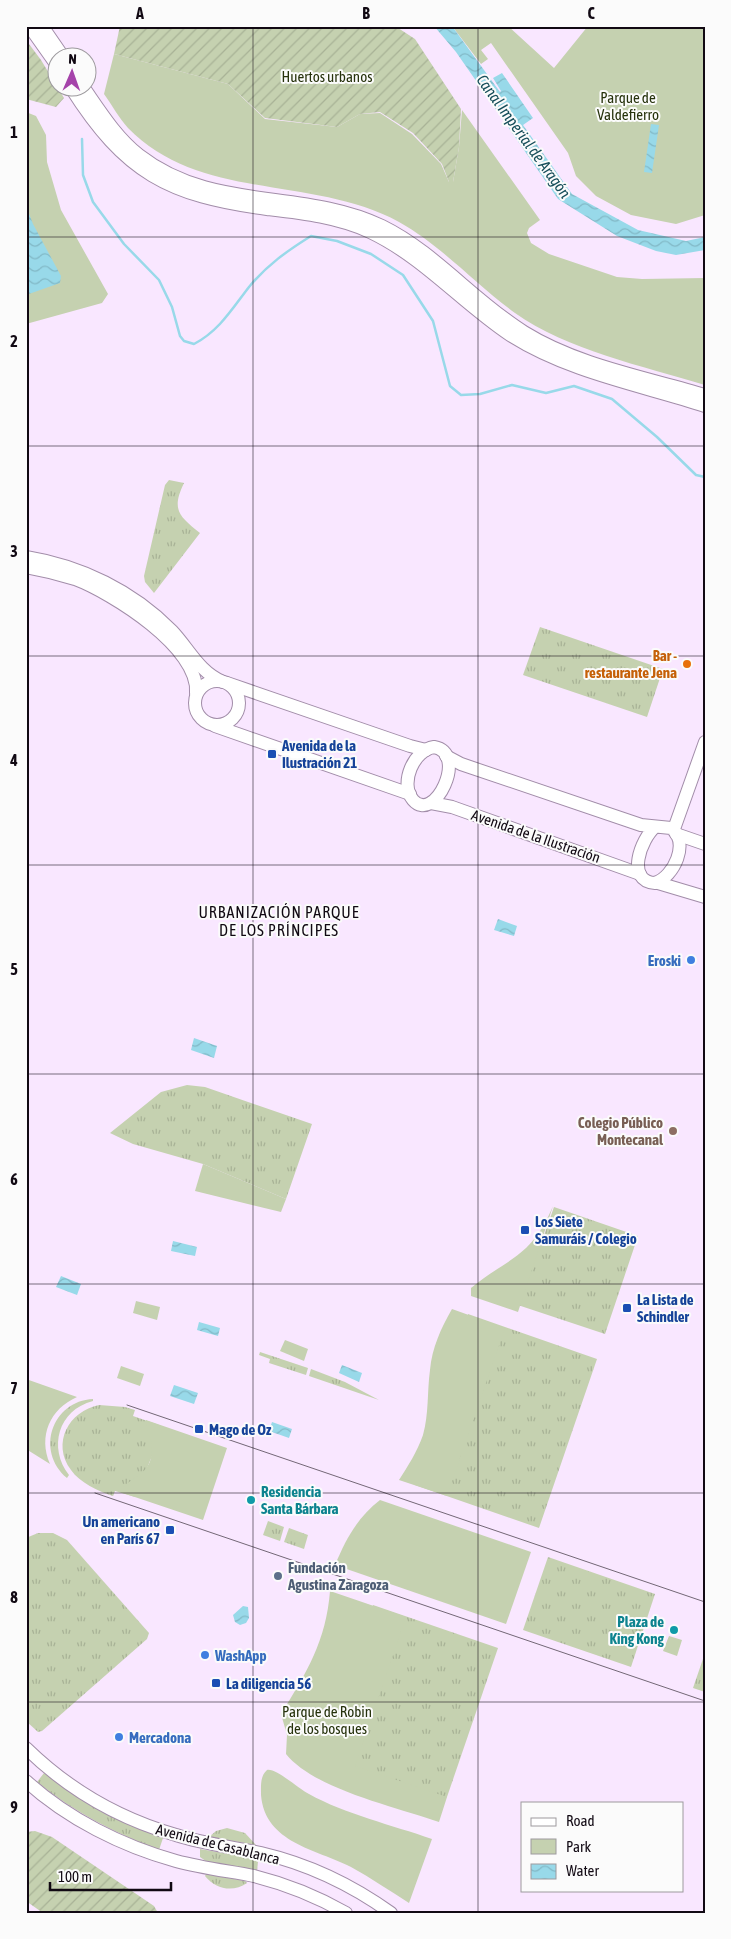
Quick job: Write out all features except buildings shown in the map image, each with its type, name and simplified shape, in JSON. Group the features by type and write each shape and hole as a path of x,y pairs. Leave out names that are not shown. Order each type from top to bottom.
{"main road":[{"path":"28,26 48,53"},
{"path":"42,26 57,48"},
{"path":"78,98 107,138 124,155 164,183 210,200 317,216 369,231 396,246 494,324 526,344 564,362 705,406"},
{"path":"91,98 126,143 138,154 162,170 208,190 321,207 362,217 402,237 426,254 499,315 546,344 596,362 705,395"},
{"path":"26,556 79,570 139,603 182,642 203,669 225,682 410,746 426,750 439,748 446,756 461,764 641,825 664,826 705,844"},
{"path":"26,567 75,579 114,598 128,607 165,638 181,656 196,680 194,707 201,720 410,794"},
{"path":"196,693 210,681 225,682 237,694 238,709 230,721 215,726"},
{"path":"658,883 666,877 675,865 679,852 675,832 705,742"},
{"path":"426,750 415,760 410,770 410,794 414,802 419,804 431,803 440,794 446,782 448,771 446,756"},
{"name":"Avenida de la Ilustración","path":"431,803 452,807 640,874"},
{"path":"655,827 640,848 638,862 640,874 649,883 658,883 705,897"},
{"name":"Avenida de Casablanca","path":"26,1748 75,1788 132,1820 196,1841 260,1853 292,1862 340,1882 392,1913"},
{"name":"Avenida de Casablanca","path":"26,1781 73,1816 122,1842 178,1862 275,1882 315,1897 346,1913"}],"green space":[{"name":"Huertos urbanos","path":"120,26 395,26 415,39 461,109 459,147 453,182 449,182 442,164 413,133 380,112 360,114 337,127 265,118 228,84 114,54"},
{"name":"Parque de Valdefierro","path":"452,26 508,26 554,68 588,26 705,26 705,215 676,224 631,215 596,196 576,176 568,153 491,43 481,50 488,59 481,64"},
{"path":"26,40 48,72 48,98 64,98 56,107 26,99"},
{"path":"114,54 228,84 265,119 337,127 360,114 380,113 412,134 441,164 449,182 453,182 459,147 462,110 540,220 529,228 527,233 531,243 549,254 617,277 642,279 705,278 705,385 606,356 536,326 500,302 430,242 399,222 366,208 331,198 223,178 189,167 157,151 128,128 104,94"},
{"path":"26,112 36,116 46,135 47,162 61,210 108,294 102,303 26,324"},
{"path":"169,480 184,483 178,500 179,512 200,533 154,593 145,582 144,576 165,485"},
{"path":"540,627 663,669 647,717 523,675"},
{"path":"187,1085 205,1087 312,1124 286,1199 203,1164 133,1144 110,1133 161,1092"},
{"path":"203,1164 286,1199 281,1212 195,1191"},
{"path":"553,1206 518,1312 471,1296 471,1288 527,1247 545,1223"},
{"path":"554,1207 638,1236 605,1334 506,1301 515,1265 541,1244"},
{"path":"136,1301 160,1307 157,1320 133,1313"},
{"path":"452,1309 505,1328 447,1496 399,1480 423,1435 431,1362 435,1346"},
{"path":"468,1314 597,1359 539,1528 415,1485 461,1403"},
{"path":"285,1340 308,1349 304,1361 280,1351"},
{"path":"260,1352 308,1368 306,1375 269,1363 270,1359 259,1355"},
{"path":"121,1366 144,1374 140,1386 117,1378"},
{"path":"311,1369 345,1382 379,1400 309,1376"},
{"path":"26,1379 77,1397 68,1402 53,1416 49,1425 45,1443 50,1464 26,1449"},
{"path":"93,1399 93,1401 81,1406 72,1413 64,1421 60,1431 59,1453 69,1475 67,1478 57,1467 52,1455 50,1442 53,1429 58,1418 67,1408 79,1402"},
{"path":"99,1405 125,1407 135,1410 133,1416 159,1425 162,1432 135,1497 115,1491 113,1496 101,1492 79,1479 65,1460 63,1439 66,1430 79,1414 88,1408"},
{"path":"146,1420 227,1448 203,1520 120,1492 124,1486 144,1471 151,1459 152,1446"},
{"path":"380,1500 531,1552 506,1624 335,1565 343,1546 353,1530 365,1514"},
{"path":"268,1521 284,1527 280,1541 263,1535"},
{"path":"289,1528 308,1535 304,1549 284,1542"},
{"path":"38,1533 53,1533 67,1540 149,1633 147,1639 42,1731 38,1732 26,1721 26,1538"},
{"path":"548,1557 655,1594 631,1667 523,1630"},
{"name":"Parque de Robin de los bosques","path":"330,1591 406,1617 355,1766 447,1797 439,1822 357,1796 335,1787 299,1766 286,1754 287,1735 281,1714 307,1670 320,1641 328,1609"},
{"path":"373,1605 498,1648 447,1797 435,1803 328,1766"},
{"path":"669,1636 682,1640 677,1656 663,1651"},
{"path":"705,1653 705,1692 693,1688"},
{"path":"267,1770 282,1775 309,1794 338,1808 432,1839 409,1903 351,1867 308,1849 282,1834 272,1824 265,1811 261,1795 262,1778"},
{"path":"44,1773 100,1811 163,1838 159,1850 111,1829 65,1803 37,1782"},
{"path":"227,1828 245,1833 256,1845 209,1837 216,1831"},
{"path":"35,1831 52,1837 154,1906 158,1913 43,1913 26,1901 26,1832"},
{"path":"200,1849 253,1858 258,1862 257,1871 207,1862 200,1857"},
{"path":"206,1874 245,1881 247,1883 230,1889 219,1887 205,1876"}],"water":[{"name":"Canal Imperial de Aragón","path":"434,26 452,26 500,92 493,78 502,73 533,118 523,125 572,194 638,230 686,241 705,237 705,250 676,255 656,251 617,236 558,199 456,52"},
{"path":"651,124 659,125 652,173 644,172"},
{"path":"26,206 33,224 61,276 60,283 26,295"},
{"path":"498,919 517,926 514,936 494,930"},
{"path":"194,1038 217,1046 214,1058 191,1050"},
{"path":"173,1241 197,1247 195,1256 171,1251"},
{"path":"61,1276 81,1284 77,1295 56,1287"},
{"path":"199,1322 220,1328 218,1336 197,1330"},
{"path":"342,1365 362,1373 359,1382 339,1373"},
{"path":"174,1385 198,1393 194,1404 170,1396"},
{"path":"272,1422 292,1429 289,1438 269,1431"},
{"path":"243,1606 248,1607 249,1618 246,1623 240,1625 235,1622 233,1615"}],"waterway":[{"path":"82,139 83,175 93,202 124,244 159,280 172,307 180,336 184,341 194,344 211,333 263,272 311,236 337,241 371,254 403,275 433,321 450,386 461,395 480,394 512,385 546,393 574,386 612,399 657,437 696,475 705,477"}],"tram line":[{"path":"127,1405 705,1602"},
{"path":"95,1493 705,1701"}],"place":[{"name":"Bar - restaurante Jena","path":"687,664"},
{"name":"Avenida de la Ilustración 21","path":"272,754"},
{"name":"Eroski","path":"691,960"},
{"name":"Colegio Público Montecanal","path":"673,1131"},
{"name":"Los Siete Samuráis / Colegio","path":"525,1230"},
{"name":"La Lista de Schindler","path":"627,1308"},
{"name":"Mago de Oz","path":"199,1429"},
{"name":"Residencia Santa Bárbara","path":"251,1500"},
{"name":"Un americano en París 67","path":"170,1530"},
{"name":"Fundación Agustina Zaragoza","path":"278,1576"},
{"name":"Plaza de King Kong","path":"674,1630"},
{"name":"WashApp","path":"205,1655"},
{"name":"La diligencia 56","path":"216,1683"},
{"name":"Mercadona","path":"119,1737"}],"district":[{"name":"URBANIZACIÓN PARQUE DE LOS PRÍNCIPES","path":"279,921"}]}
